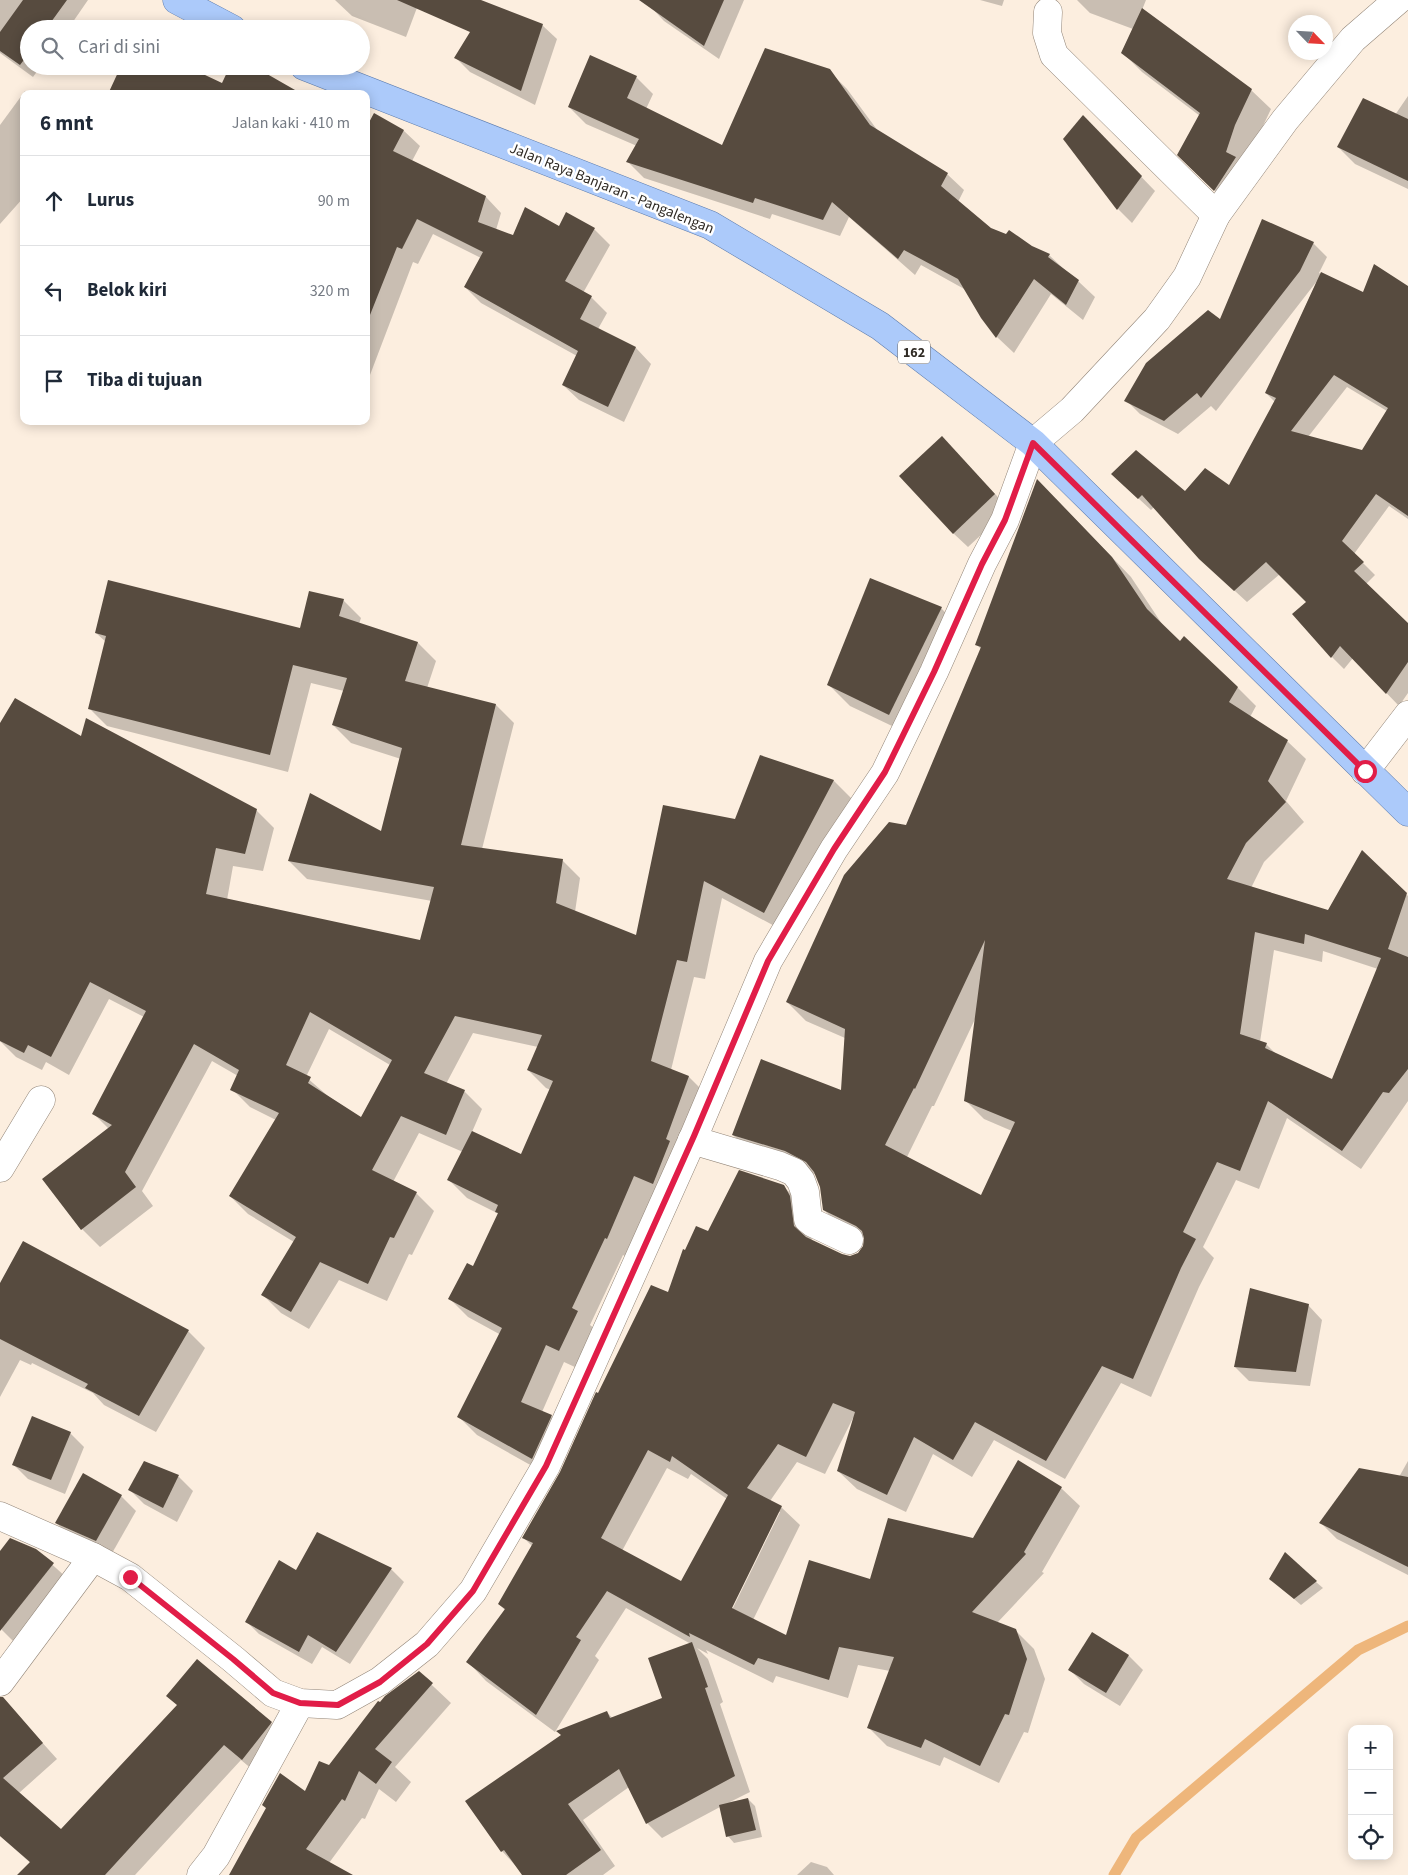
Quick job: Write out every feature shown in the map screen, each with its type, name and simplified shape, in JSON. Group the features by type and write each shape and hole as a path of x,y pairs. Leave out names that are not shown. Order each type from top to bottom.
{"main road":[{"path":"177,0 215,20"},
{"name":"Jalan Raya Banjaran - Pangalengan","path":"327,75 365,90"},
{"name":"Jalan Raya Banjaran - Pangalengan","path":"370,92 710,225 880,326 1033,443 1408,812"}],"street":[{"path":"0,1516 94,1557 130,1577 273,1693 300,1703 338,1705 380,1682 427,1644 473,1591 546,1466 692,1140 768,961 834,849 885,772 934,672 982,564 1005,520 1033,443 1072,410 1157,319 1188,277 1216,215 1284,120 1353,40 1398,0"},
{"path":"1048,12 1047,33 1054,55 1216,215"},
{"path":"1365,771 1408,715"},
{"path":"0,1168 41,1100"},
{"path":"692,1140 780,1166 794,1172 805,1192 808,1219 813,1224 848,1240"},
{"path":"0,1682 94,1557"},
{"path":"201,1875 216,1856 300,1703"}],"building":[{"path":"23,0 67,0 53,20 20,20 20,65 0,51 0,32"},
{"path":"397,0 481,0 543,24 521,91 454,58 470,32"},
{"path":"639,0 724,0 704,46"},
{"path":"1142,8 1252,89 1235,125 1226,152 1236,157 1214,191 1177,155 1200,113 1121,53"},
{"path":"765,48 830,69 870,125 948,173 941,186 991,228 1006,234 1009,230 1032,246 1050,254 1048,257 1079,280 1066,305 1034,279 996,338 981,318 958,279 904,250 898,259 832,202 823,220 755,198 753,203 626,162 639,139 568,107 590,55 637,76 627,98 722,145"},
{"path":"117,75 205,75 222,83 226,75 269,75 295,90 110,90"},
{"path":"1363,98 1408,119 1408,181 1337,147"},
{"path":"374,113 404,130 393,151 486,196 478,222 513,235 525,207 559,226 566,212 595,228 565,281 592,296 580,319 636,347 608,407 562,385 578,351 464,287 483,252 417,219 402,249 397,247 370,315 370,120"},
{"path":"1083,115 1142,176 1117,210 1063,139"},
{"path":"1262,219 1314,242 1300,271 1201,398 1197,393 1164,421 1124,401 1146,363 1208,310 1220,319"},
{"path":"1374,264 1408,286 1408,516 1376,494 1342,541 1364,562 1354,571 1408,623 1408,662 1386,694 1340,646 1331,658 1292,614 1306,602 1266,562 1234,591 1199,559 1142,495 1138,499 1111,474 1136,450 1185,491 1205,468 1229,485 1276,398 1265,393 1321,272 1363,292","holes":["1334,375 1388,408 1362,450 1291,431"]},
{"path":"942,436 995,494 953,534 899,476"},
{"path":"1037,479 1112,557 1147,609 1180,641 1184,636 1238,687 1229,702 1288,740 1268,781 1286,802 1246,843 1227,879 1328,910 1362,850 1407,893 1388,949 1408,957 1408,1069 1389,1093 1383,1092 1342,1151 1268,1101 1240,1171 1217,1162 1183,1232 1196,1239 1181,1268 1133,1379 1102,1366 1046,1461 975,1422 953,1460 914,1437 887,1495 837,1471 855,1412 833,1403 806,1457 778,1444 747,1488 782,1506 732,1608 786,1635 809,1560 870,1579 888,1518 973,1538 1018,1460 1062,1487 1024,1552 1026,1554 972,1612 1016,1629 1027,1659 1009,1715 1005,1714 980,1766 925,1739 921,1748 867,1728 894,1657 839,1647 829,1680 758,1658 754,1665 689,1633 690,1637 607,1591 576,1637 581,1640 536,1715 466,1662 505,1609 498,1604 533,1543 522,1538 560,1472 596,1392 598,1393 651,1285 668,1292 683,1249 685,1250 696,1226 708,1231 739,1170 784,1185 790,1196 794,1226 806,1237 850,1256 858,1253 863,1246 864,1238 862,1231 856,1226 823,1210 820,1187 814,1172 806,1162 785,1151 732,1135 761,1059 841,1090 845,1029 786,1002 844,875 889,822 906,825 981,647 975,645","holes":["1255,932 1304,944 1305,934 1381,958 1332,1079 1265,1048 1267,1043 1240,1034","985,940 964,1101 1015,1122 981,1195 885,1145 915,1089","648,1450 670,1462 672,1456 728,1495 681,1581 601,1538"]},
{"path":"870,578 942,607 889,715 827,685"},
{"path":"108,580 300,628 309,591 344,599 339,616 418,642 405,681 496,704 461,845 563,859 556,903 636,935 663,805 735,819 760,755 834,780 764,913 704,881 687,962 677,960 651,1061 689,1076 666,1139 670,1141 653,1184 634,1176 607,1239 605,1238 572,1308 578,1311 559,1351 546,1345 521,1402 552,1415 532,1459 457,1417 502,1328 448,1299 467,1263 473,1266 498,1213 495,1212 498,1205 447,1180 472,1131 521,1154 553,1081 527,1070 542,1035 455,1016 424,1073 465,1090 446,1135 401,1116 372,1170 417,1192 394,1238 390,1237 368,1284 320,1262 291,1312 261,1295 296,1237 229,1196 279,1113 230,1090 239,1070 194,1044 125,1172 136,1187 81,1230 42,1179 112,1125 92,1114 146,1011 90,982 51,1057 28,1045 24,1053 0,1041 0,723 15,698 81,736 86,718 257,809 245,854 216,848 206,894 420,940 434,887 288,861 310,793 381,831 402,748 332,725 347,678 293,665 270,755 88,709 106,636 95,633","holes":["310,1012 392,1060 361,1117 308,1083 311,1077 286,1065"]},
{"path":"23,1241 189,1330 139,1416 85,1388 88,1384 0,1339 0,1283"},
{"path":"1250,1288 1309,1304 1296,1372 1234,1367"},
{"path":"32,1416 71,1432 51,1480 12,1465"},
{"path":"144,1461 179,1475 163,1508 128,1490"},
{"path":"1359,1468 1408,1477 1408,1567 1319,1523"},
{"path":"83,1473 122,1495 96,1541 55,1523"},
{"path":"317,1532 392,1568 336,1652 308,1635 299,1652 245,1622 279,1560 296,1570"},
{"path":"10,1538 36,1549 54,1563 0,1631 0,1551"},
{"path":"1285,1552 1317,1581 1294,1599 1269,1579"},
{"path":"1092,1632 1129,1655 1106,1693 1068,1670"},
{"path":"692,1642 708,1687 705,1688 735,1776 646,1824 619,1769 568,1804 601,1850 566,1875 522,1875 504,1850 501,1852 465,1801 561,1735 556,1731 607,1711 610,1718 662,1698 648,1658"},
{"path":"197,1659 272,1722 242,1760 224,1745 105,1875 17,1875 30,1862 0,1836 0,1697 3,1697 43,1743 3,1778 61,1829 177,1705 166,1696"},
{"path":"419,1671 433,1683 375,1749 392,1762 376,1784 359,1771 345,1801 342,1799 306,1849 353,1875 229,1875 266,1808 262,1805 280,1773 305,1791 319,1761 329,1765 378,1701 380,1702 385,1696"},
{"path":"748,1798 756,1830 726,1837 719,1805"}],"waterway":[{"path":"1114,1875 1136,1838 1358,1650 1408,1626"}],"route":[{"path":"130,1577 273,1693 300,1703 338,1705 380,1682 427,1644 473,1591 546,1466 617,1303 694,1136 768,961 834,849 885,772 934,672 982,564 1005,520 1033,443 1365,771"}]}
